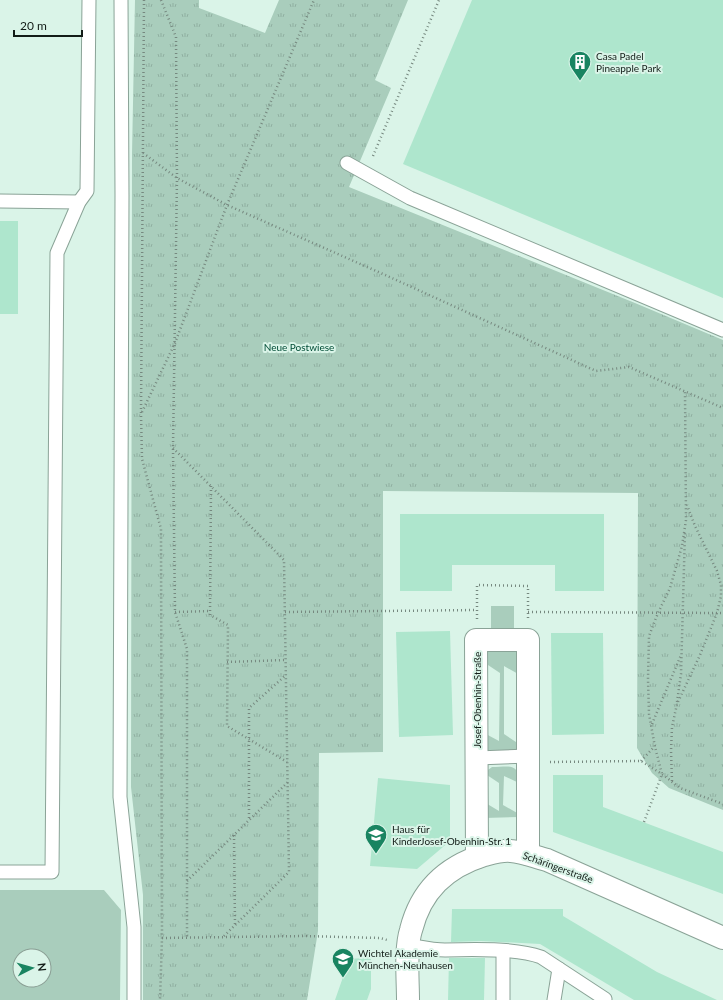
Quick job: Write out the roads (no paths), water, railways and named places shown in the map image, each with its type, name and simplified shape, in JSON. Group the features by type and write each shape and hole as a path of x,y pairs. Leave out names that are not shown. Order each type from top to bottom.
{"street":[{"name":"Josef-Obenhin-Straße","path":"477,857 476,640 528,640 528,759"},
{"path":"528,759 528,854"},
{"name":"Schäringerstraße","path":"408,1000 408,945 410,930 418,910 429,891 442,876 459,864 493,853 510,850 546,860 723,938"}],"lane":[{"path":"0,872 52,872 57,253 79,202 86,191 89,0"},
{"path":"121,0 122,202 120,797 134,927 134,1000"},
{"path":"347,163 410,198 723,330"},
{"path":"0,202 79,202"},
{"path":"477,758 528,759"},
{"path":"408,945 445,950 503,951 534,954 541,957 606,1000"},
{"path":"503,951 503,1000"},
{"path":"554,1000 559,969"}],"place":[{"name":"Casa Padel Pineapple Park","path":"580,82"},
{"name":"Haus für KinderJosef-Obenhin-Str. 1","path":"376,854"},
{"name":"Wichtel Akademie München-Neuhausen","path":"343,978"}],"park label":[{"name":"Neue Postwiese","path":"299,347"}]}
